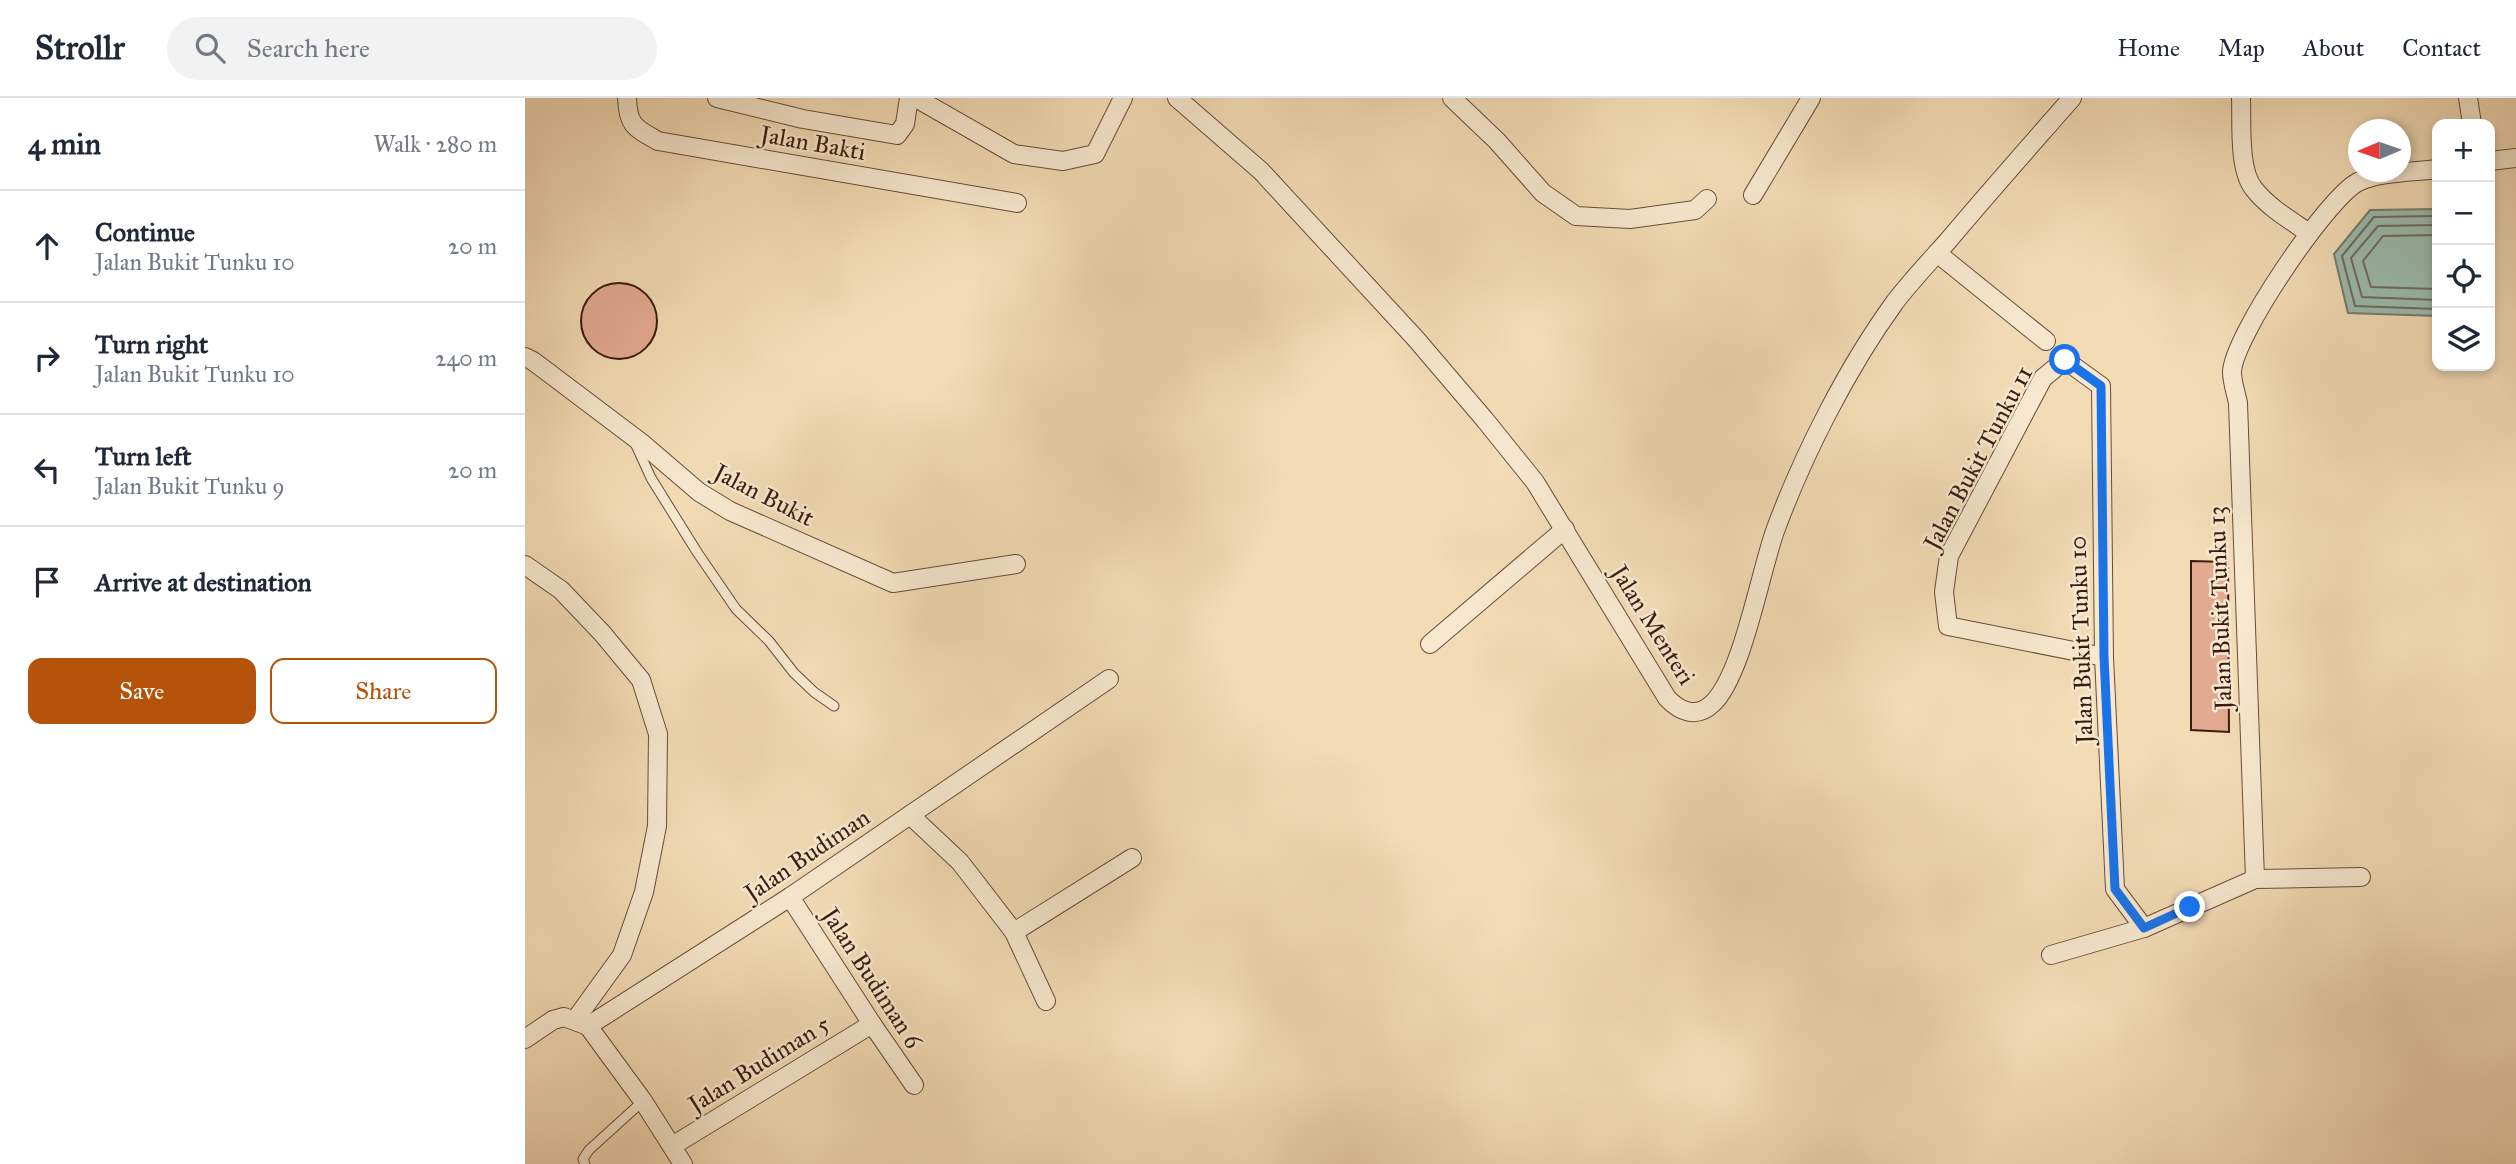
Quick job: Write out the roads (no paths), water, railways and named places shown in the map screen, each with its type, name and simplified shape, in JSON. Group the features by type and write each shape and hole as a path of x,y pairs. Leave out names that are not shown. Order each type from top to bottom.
{"street":[{"name":"Jalan Bakti","path":"627,98 628,116 633,126 658,141 1017,203"},
{"name":"Jalan Bakti","path":"717,98 803,119 897,135 905,124 909,98"},
{"path":"916,98 1014,154 1063,161 1095,154 1123,98"},
{"name":"Jalan Menteri","path":"1177,98 1261,171 1416,339 1535,482 1667,698 1676,708 1689,713 1702,711 1713,704 1728,682 1739,654 1775,531 1821,426 1858,359 1895,302 2072,98"},
{"path":"1452,98 1497,141 1543,193 1576,216 1630,219 1695,210 1707,199"},
{"path":"1753,195 1811,98"},
{"path":"2241,98 2244,167 2252,188 2277,211 2309,233"},
{"path":"2468,98 2471,119"},
{"path":"2495,160 2516,158"},
{"name":"Jalan Bukit Tunku 13","path":"2255,879 2238,403 2232,370 2244,338 2266,298 2309,233 2344,192 2359,181 2432,170"},
{"path":"1937,253 2046,341"},
{"name":"Jalan Bukit","path":"525,357 631,435 699,492 730,511 893,583 1016,564"},
{"name":"Jalan Bukit Tunku 11","path":"2065,360 2043,378 1949,556 1944,593 1948,626 2104,657"},
{"name":"Jalan Bukit Tunku 10","path":"2065,360 2101,386 2104,657 2115,889 2144,928"},
{"path":"1430,644 1565,529"},
{"path":"525,565 561,590 641,680 658,734 657,825 644,892 621,954 582,1023 643,1101 683,1164"},
{"name":"Jalan Budiman","path":"525,1039 553,1020 564,1017 582,1023 790,897 1109,679"},
{"path":"910,815 960,862 1014,932 1047,1001"},
{"path":"1014,932 1132,858"},
{"path":"2050,955 2144,928 2255,879 2361,877"},
{"name":"Jalan Budiman 6","path":"790,897 914,1085"},
{"name":"Jalan Budiman 5","path":"672,1146 872,1024"}],"lane":[{"path":"631,435 651,478 736,609 769,641 814,692 834,706"},
{"path":"585,1164 583,1159 589,1150 643,1101"}],"water":[{"path":"2432,209 2432,316 2348,313 2334,254 2370,210"}]}
